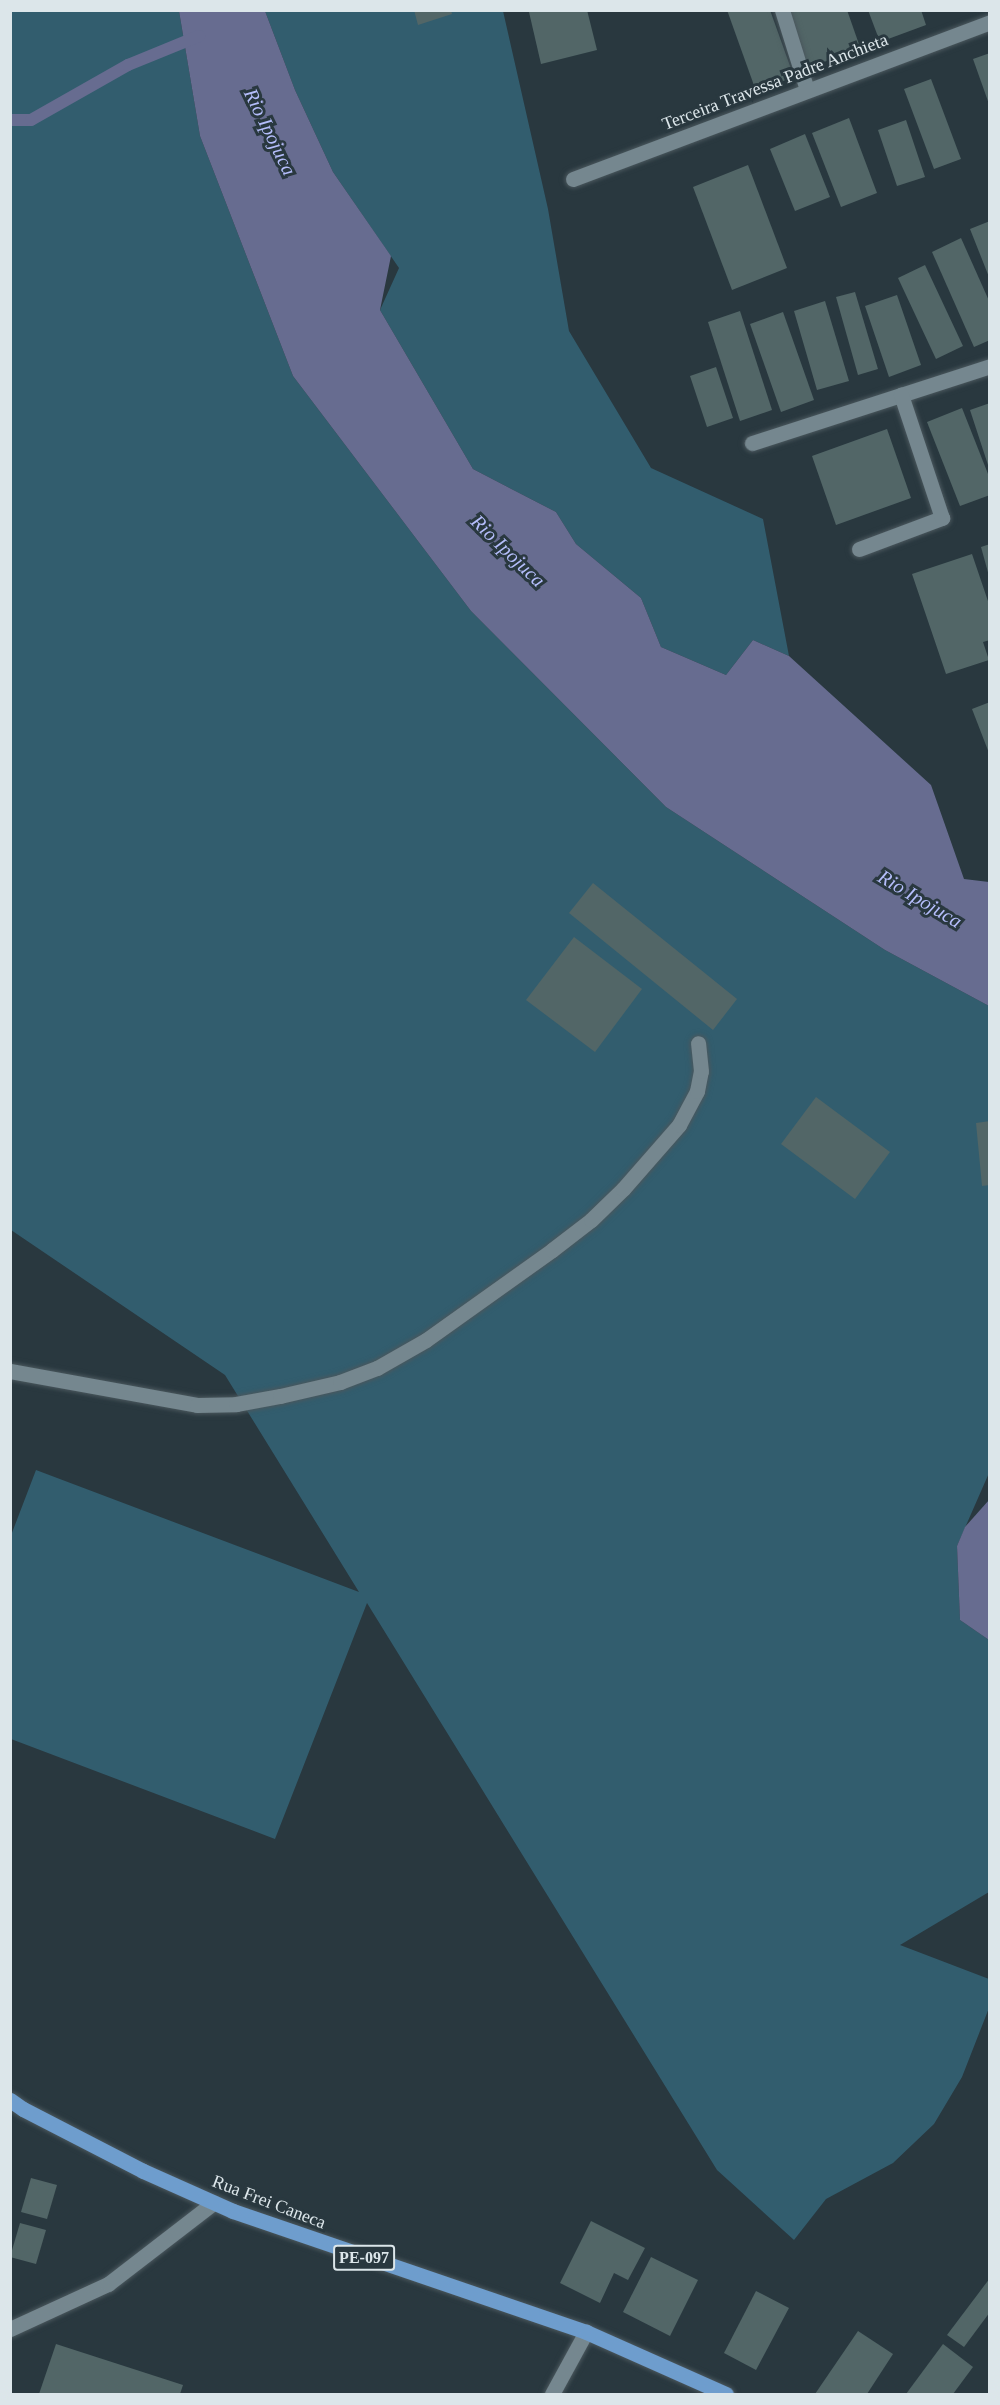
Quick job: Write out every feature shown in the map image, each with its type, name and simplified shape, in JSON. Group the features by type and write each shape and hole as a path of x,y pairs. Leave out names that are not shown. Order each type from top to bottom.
{"main road":[{"name":"Rua Frei Caneca","path":"15,2106 143,2171 213,2203 331,2247 586,2332 726,2394"}],"street":[{"path":"782,10 807,90"},
{"name":"Terceira Travessa Padre Anchieta","path":"573,179 990,22"},
{"path":"752,443 990,366"},
{"path":"860,549 942,518 901,395"},
{"path":"10,1371 197,1406 237,1404 280,1396 340,1383 377,1368 426,1340 552,1250 591,1220 623,1189 679,1125 697,1091 701,1071 698,1043"},
{"path":"10,2329 108,2284 213,2203"},
{"path":"552,2394 586,2332"}],"shaded area":[{"path":"11,11 179,11 200,136 293,376 471,611 666,807 885,950 989,1006 989,1473 957,1546 960,1620 989,1640 989,1892 900,1945 989,1979 989,2008 962,2077 934,2124 893,2163 826,2199 794,2240 717,2170 367,1603 275,1839 11,1739 10,1538 36,1470 359,1592 225,1375 11,1230"},
{"path":"265,11 503,11 548,209 569,331 651,468 763,519 789,656 753,640 726,675 661,647 641,598 576,544 556,512 473,469 380,310 399,268 333,172 295,90"}],"water":[{"name":"Rio Ipojuca","path":"179,11 265,11 295,90 333,172 391,256 380,310 473,469 556,512 576,544 641,598 661,647 726,675 753,640 789,656 931,785 964,879 989,882 989,1006 885,950 666,807 471,611 293,376 200,136"},
{"path":"989,1500 989,1640 960,1620 957,1546 965,1527"}],"building":[{"path":"414,10 451,10 452,14 418,25"},
{"path":"587,10 597,50 541,64 529,12"},
{"path":"727,10 770,10 794,77 756,91"},
{"path":"789,10 847,10 861,50 808,67"},
{"path":"868,10 921,10 926,25 880,42"},
{"path":"990,53 990,104 989,104 973,59"},
{"path":"931,79 961,159 934,169 904,89"},
{"path":"849,118 877,193 841,207 812,133"},
{"path":"906,120 925,177 897,186 878,130"},
{"path":"805,134 830,197 795,211 770,149"},
{"path":"748,165 787,268 732,290 693,187"},
{"path":"990,221 990,277 989,277 970,229"},
{"path":"961,238 990,303 990,340 974,347 932,252"},
{"path":"925,265 963,346 936,359 898,278"},
{"path":"855,292 878,369 858,375 836,297"},
{"path":"897,295 921,365 889,377 865,306"},
{"path":"825,301 849,381 817,390 794,311"},
{"path":"740,311 772,410 740,421 708,322"},
{"path":"783,312 814,400 781,412 750,324"},
{"path":"716,367 733,418 707,427 690,376"},
{"path":"990,403 990,467 989,468 970,410"},
{"path":"962,408 990,479 990,495 960,506 927,422"},
{"path":"887,429 911,498 836,525 812,456"},
{"path":"990,544 990,576 989,576 981,547"},
{"path":"972,554 990,607 990,640 983,642 989,660 946,674 912,574"},
{"path":"990,702 990,753 989,753 972,709"},
{"path":"593,883 737,999 713,1030 569,913"},
{"path":"574,937 642,989 595,1052 526,1000"},
{"path":"816,1097 890,1152 855,1199 781,1144"},
{"path":"990,1121 990,1185 982,1186 976,1123"},
{"path":"31,2178 57,2185 47,2219 21,2212"},
{"path":"591,2221 645,2248 628,2280 614,2273 600,2303 560,2283"},
{"path":"20,2223 46,2230 36,2264 10,2257"},
{"path":"651,2257 698,2280 670,2336 623,2312"},
{"path":"990,2278 990,2312 964,2347 947,2335"},
{"path":"756,2291 789,2308 756,2370 724,2353"},
{"path":"858,2331 893,2354 867,2394 815,2394"},
{"path":"56,2344 183,2385 180,2394 39,2394"},
{"path":"943,2344 973,2367 953,2394 906,2394"}],"waterway":[{"path":"10,120 31,120 128,65 199,36"}]}
